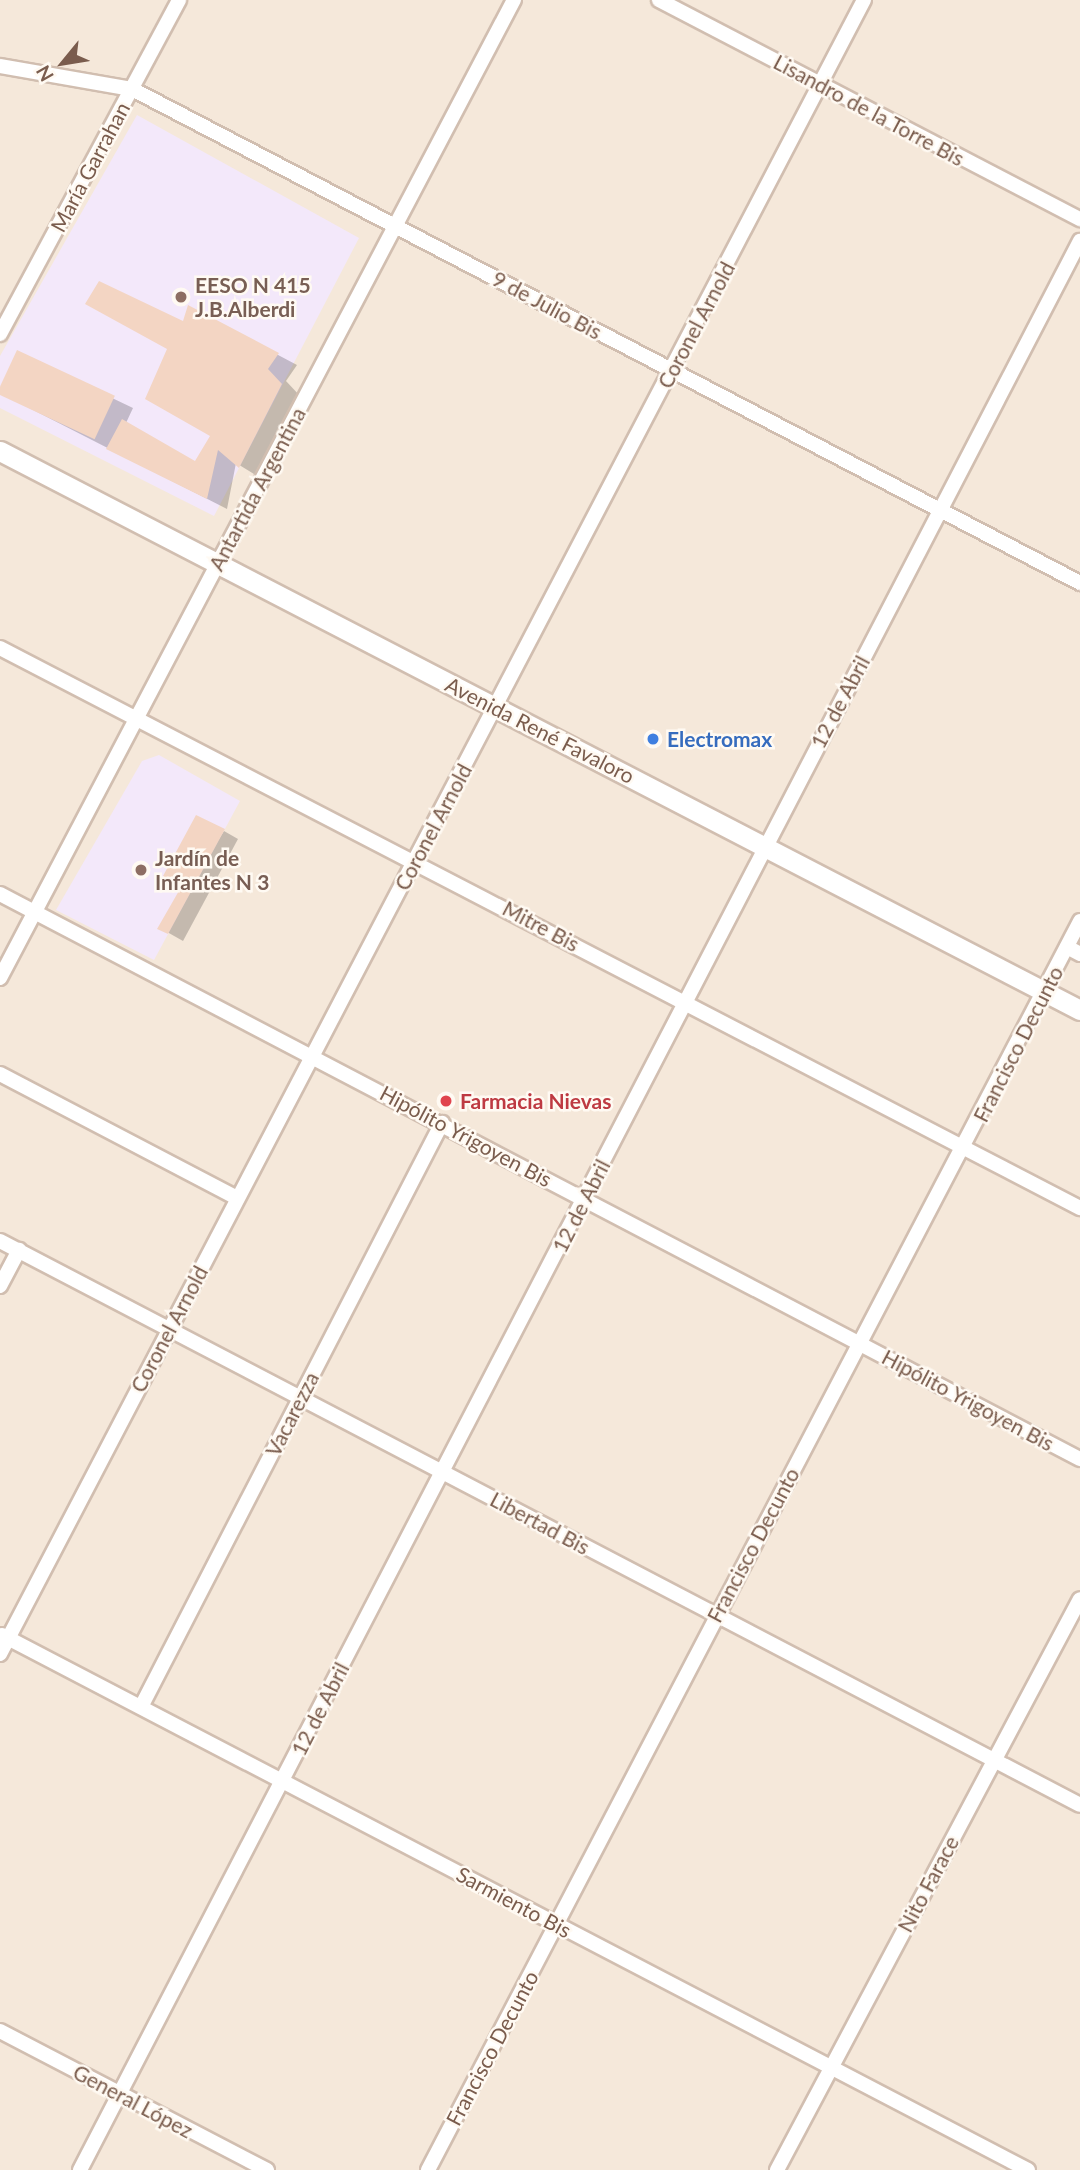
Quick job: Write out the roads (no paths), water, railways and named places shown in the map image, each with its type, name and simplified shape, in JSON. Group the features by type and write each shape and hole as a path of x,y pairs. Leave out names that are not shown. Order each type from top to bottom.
{"main road":[{"name":"Avenida René Favaloro","path":"0,451 1080,1010"}],"street":[{"name":"María Garrahan","path":"0,334 179,0"},
{"name":"Antartida Argentina","path":"0,978 514,0"},
{"name":"Lisandro de la Torre Bis","path":"659,0 1080,219"},
{"name":"Coronel Arnold","path":"0,1654 4,1636 169,1329 496,707 864,0"},
{"name":"9 de Julio Bis","path":"0,66 132,89 1080,583"},
{"name":"12 de Abril","path":"80,2170 284,1781 440,1470 585,1199 683,1001 942,510 1080,241"},
{"name":"Mitre Bis","path":"0,648 416,859 1080,1208"},
{"name":"Hipólito Yrigoyen Bis","path":"0,894 1080,1459"},
{"name":"Francisco Decunto","path":"428,2170 716,1614 863,1345 1045,992 1073,951 1080,921"},
{"path":"0,1074 237,1198"},
{"name":"Vacarezza","path":"142,1705 442,1123"},
{"name":"Libertad Bis","path":"0,1241 1080,1805"},
{"path":"0,1286 19,1250"},
{"name":"Nito Farace","path":"777,2170 1080,1599"},
{"name":"Sarmiento Bis","path":"4,1636 142,1705 1028,2170"},
{"name":"General López","path":"0,2031 267,2170"}],"place":[{"name":"EESO N 415 J.B.Alberdi","path":"181,297"},
{"name":"Electromax","path":"653,739"},
{"name":"Jardín de Infantes N 3","path":"141,870"},
{"name":"Farmacia Nievas","path":"446,1101"}]}
